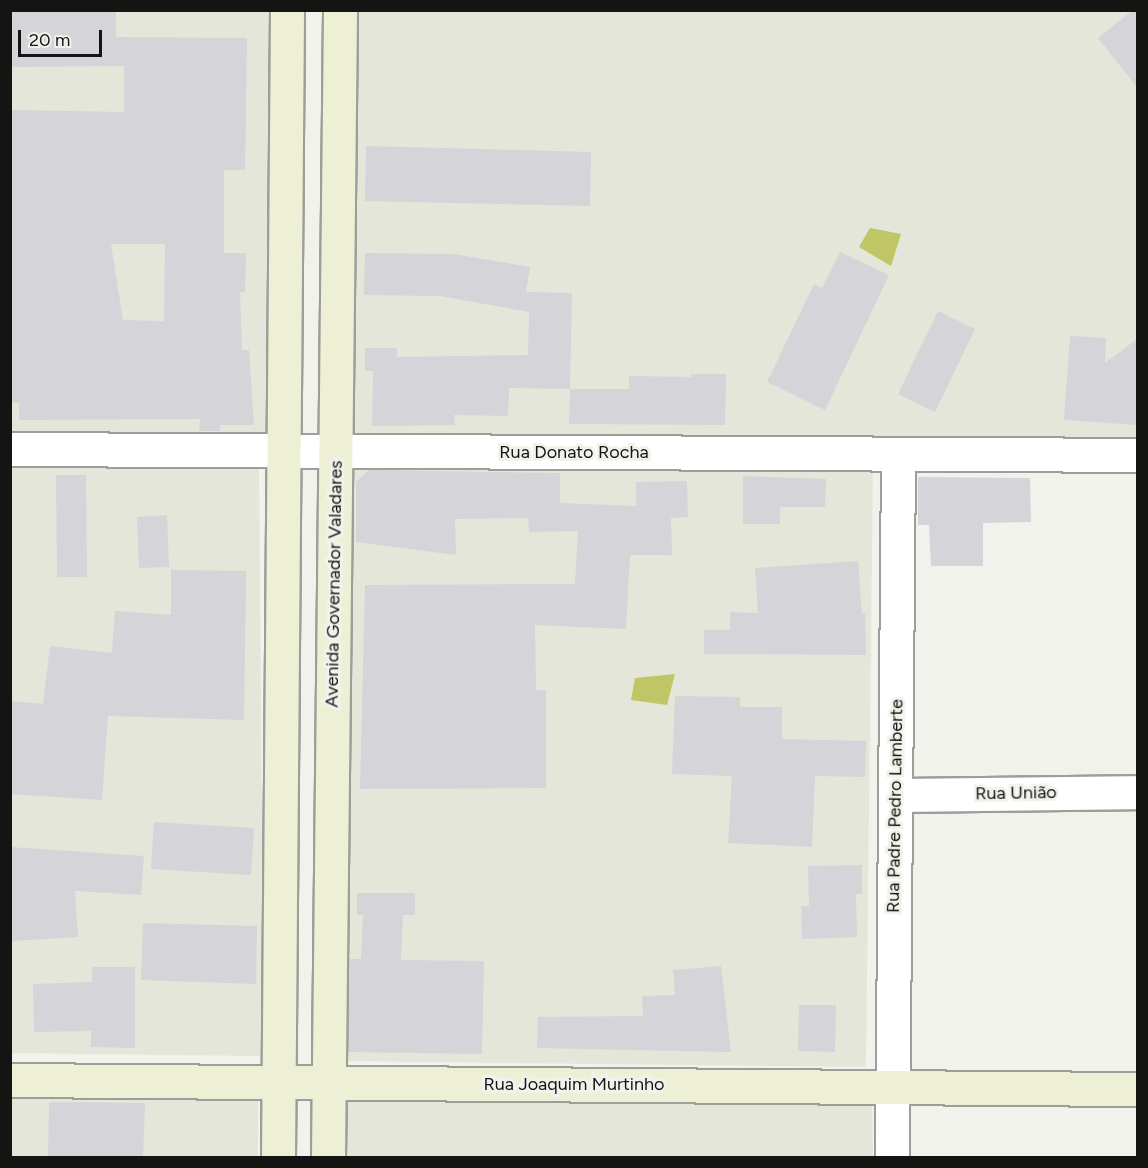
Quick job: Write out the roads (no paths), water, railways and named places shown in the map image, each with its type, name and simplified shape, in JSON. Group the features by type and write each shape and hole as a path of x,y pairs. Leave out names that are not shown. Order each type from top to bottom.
{"street":[{"path":"278,1158 287,10"},
{"name":"Avenida Governador Valadares","path":"328,1158 340,10"},
{"name":"Rua Donato Rocha","path":"10,449 1137,455"},
{"name":"Rua Padre Pedro Lamberte","path":"892,1158 898,454"},
{"name":"Rua União","path":"895,795 1137,792"},
{"name":"Rua Joaquim Murtinho","path":"10,1080 1137,1089"}]}
